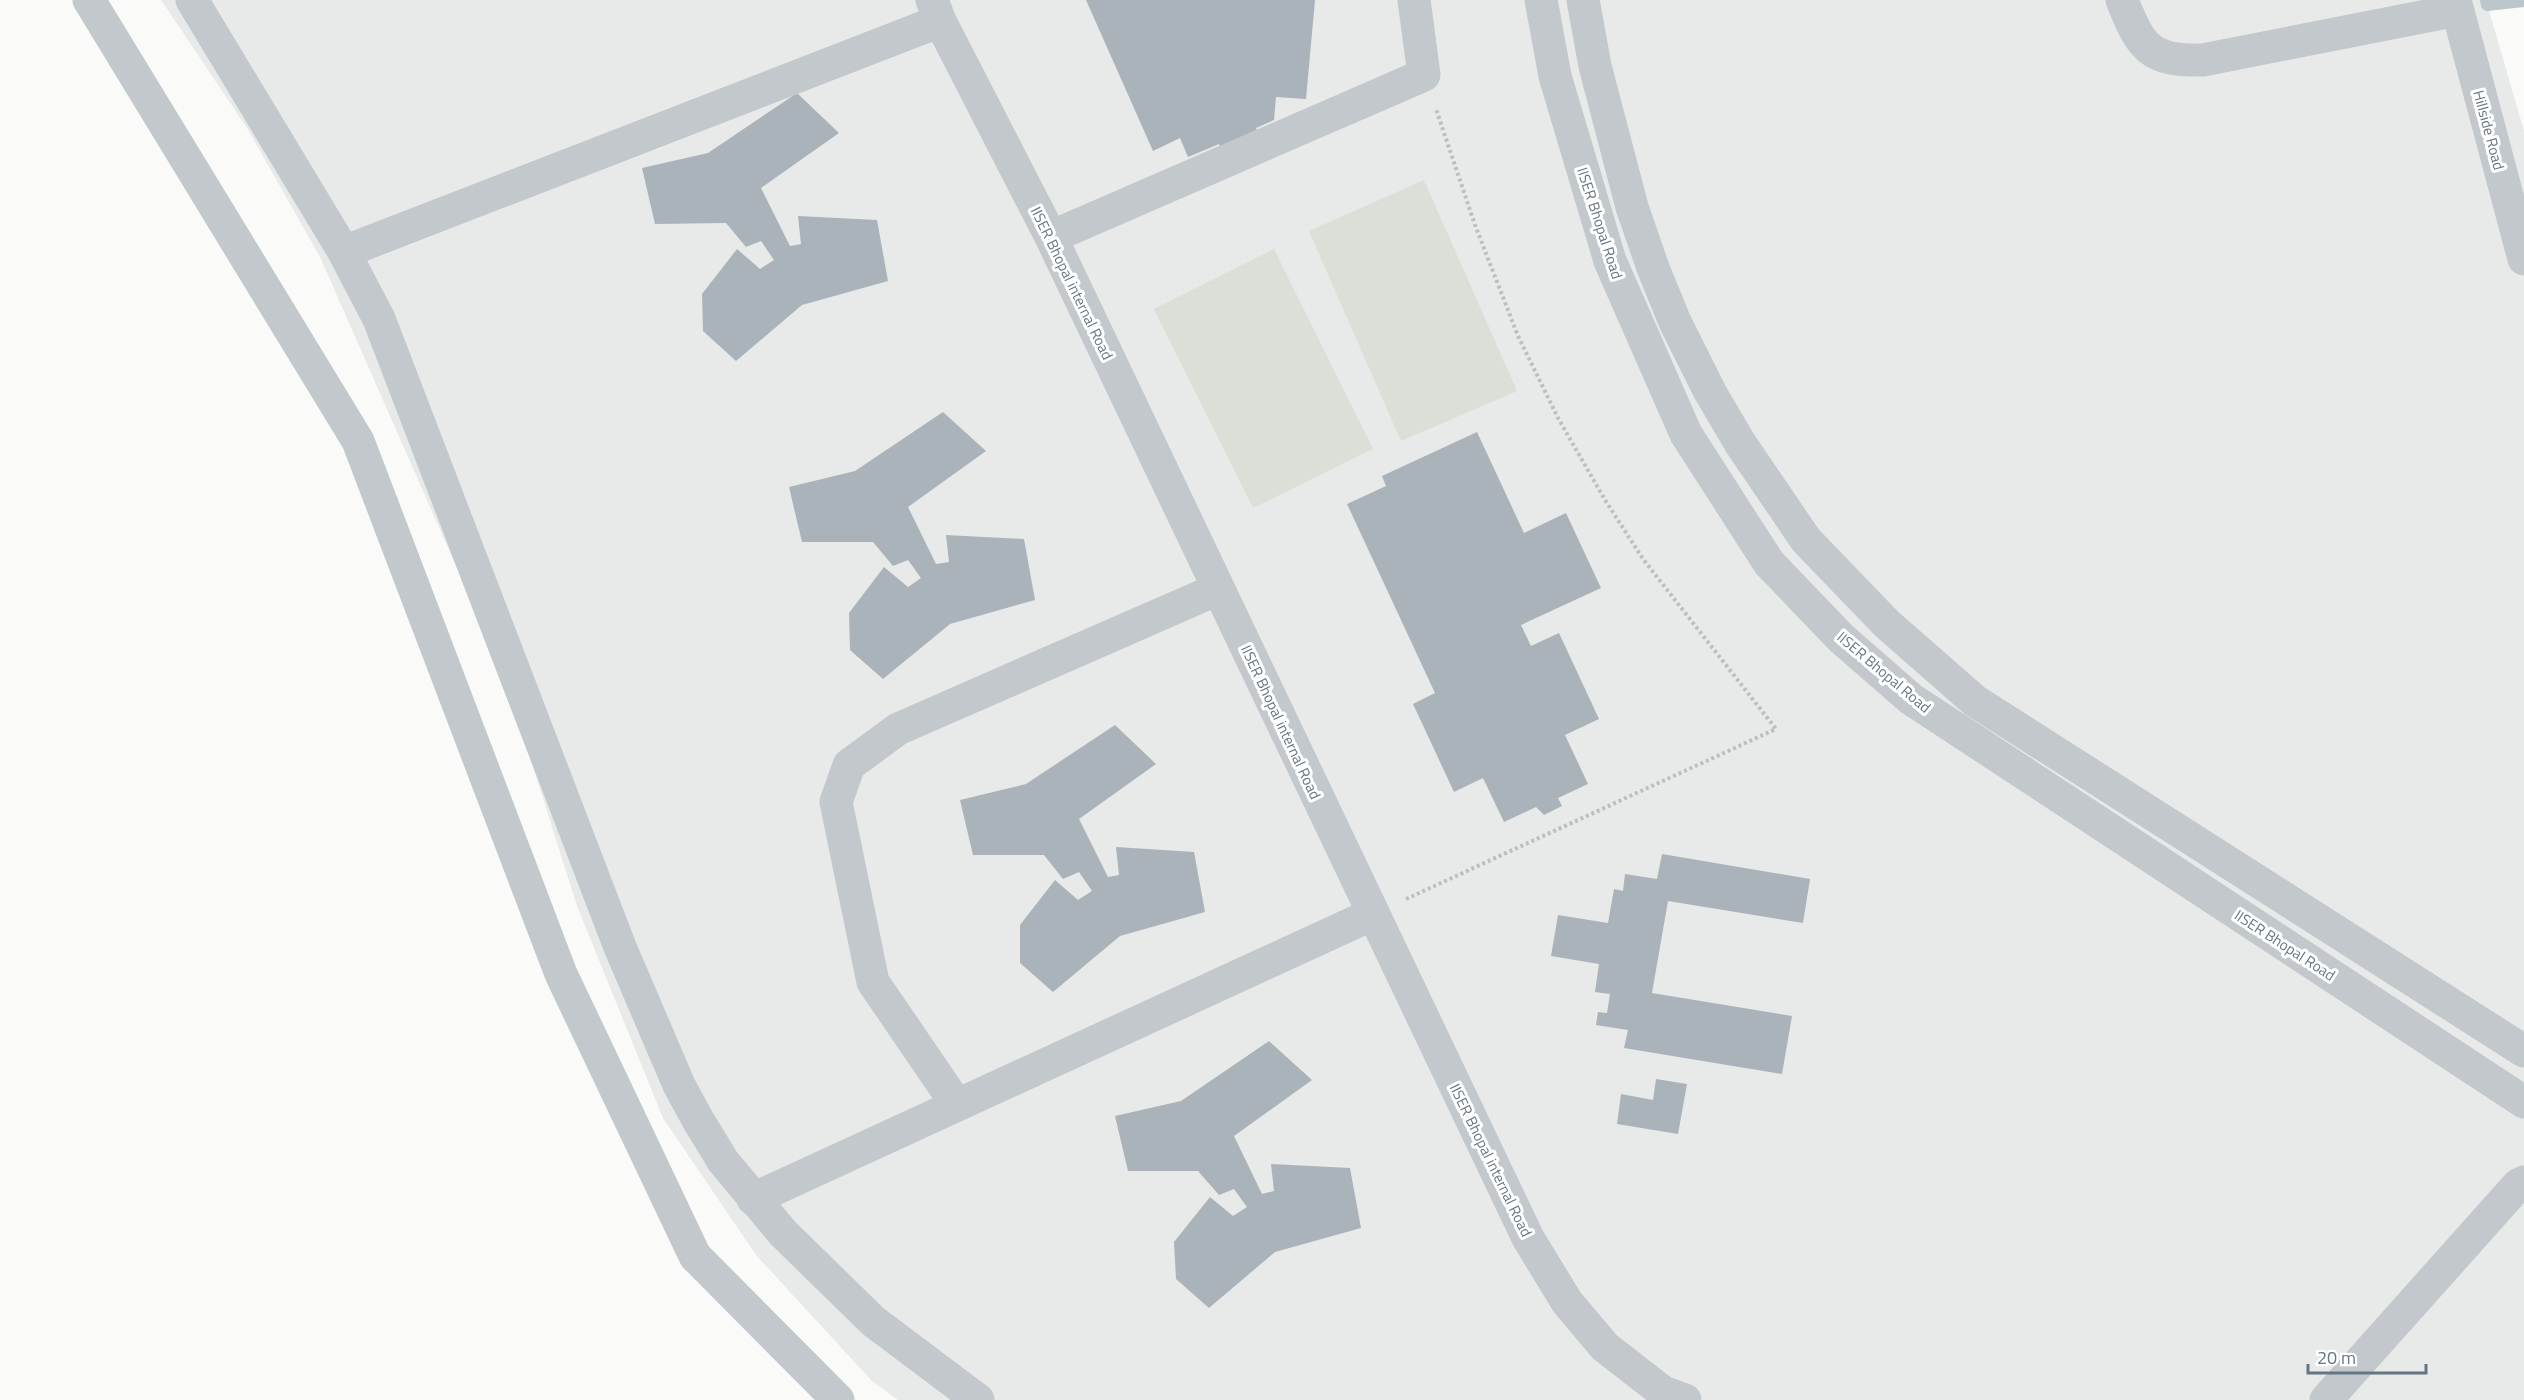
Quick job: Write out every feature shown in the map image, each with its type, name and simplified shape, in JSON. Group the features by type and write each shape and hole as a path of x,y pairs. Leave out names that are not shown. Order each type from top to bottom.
{"street":[{"path":"89,0 358,441 561,974 695,1256 838,1400"},
{"path":"192,0 344,252 379,319 620,947 679,1085 723,1161 783,1233 873,1321 978,1400"},
{"path":"1050,237 1424,75 1414,0"},
{"name":"IISER Bhopal Road","path":"1541,0 1555,76 1610,261 1686,434 1769,563 1841,638 1911,699 2524,1102"},
{"path":"1583,0 1595,66 1632,207 1662,290 1710,392 1746,453 1806,540 1887,624 1975,701 2524,1051"},
{"path":"2122,0 2133,29 2152,51 2176,60 2203,60 2456,5"},
{"name":"Hillside Road","path":"2456,5 2524,259"},
{"path":"344,252 936,10"},
{"name":"IISER Bhopal internal Road","path":"936,10 1050,237 1527,1238 1567,1302 1605,1347 1663,1392 1684,1400"},
{"path":"957,1105 873,982 837,802 849,765 898,729 1218,589"},
{"path":"753,1199 1373,914"},
{"path":"2326,1400 2518,1185 2524,1182"}],"path":[{"path":"1373,914 1776,729 1643,560 1558,418 1518,336 1479,236 1424,75"}],"shaded area":[{"path":"161,0 2486,0 2524,131 2524,1400 898,1400 872,1381 756,1255 663,1118 577,906 504,675 320,257 247,128"},
{"path":"1424,180 1517,391 1401,441 1309,231"},
{"path":"1274,249 1373,449 1253,508 1154,309"}],"building":[{"path":"1086,0 1315,0 1306,99 1276,97 1274,120 1256,128 1259,135 1222,151 1219,144 1188,157 1180,138 1153,151"},
{"path":"797,93 839,133 761,188 790,246 801,244 798,216 877,220 888,281 802,305 736,361 703,331 702,294 737,249 760,269 774,260 761,241 746,247 726,223 655,224 642,168 708,153"},
{"path":"943,412 986,451 908,507 936,564 949,562 946,535 1024,539 1035,600 950,624 883,679 850,650 849,613 884,567 908,587 921,578 908,560 893,566 873,542 802,542 789,487 855,471"},
{"path":"1477,432 1524,533 1566,513 1601,588 1521,625 1531,646 1559,633 1599,719 1565,735 1588,784 1558,798 1562,806 1544,815 1536,807 1504,822 1483,778 1454,792 1413,704 1435,693 1347,504 1386,486 1382,476"},
{"path":"1115,725 1156,764 1079,819 1108,877 1119,875 1116,847 1194,852 1205,912 1120,936 1053,992 1020,963 1020,925 1055,880 1078,900 1092,891 1079,872 1063,879 1044,855 973,855 960,800 1026,784"},
{"path":"1662,854 1810,879 1803,923 1668,901 1652,993 1792,1016 1782,1074 1624,1048 1628,1030 1596,1025 1598,1012 1607,1013 1610,994 1595,992 1599,964 1551,956 1558,915 1608,923 1614,889 1623,891 1625,874 1657,879"},
{"path":"1269,1041 1312,1080 1234,1136 1262,1194 1274,1191 1271,1164 1350,1168 1361,1228 1275,1252 1209,1308 1176,1279 1174,1242 1210,1197 1233,1216 1247,1207 1234,1189 1219,1195 1198,1171 1128,1171 1115,1116 1181,1101"},
{"path":"1656,1079 1687,1084 1678,1134 1617,1124 1621,1094 1653,1100"}],"waterway":[{"path":"2486,0 2487,5 2524,1"}]}
